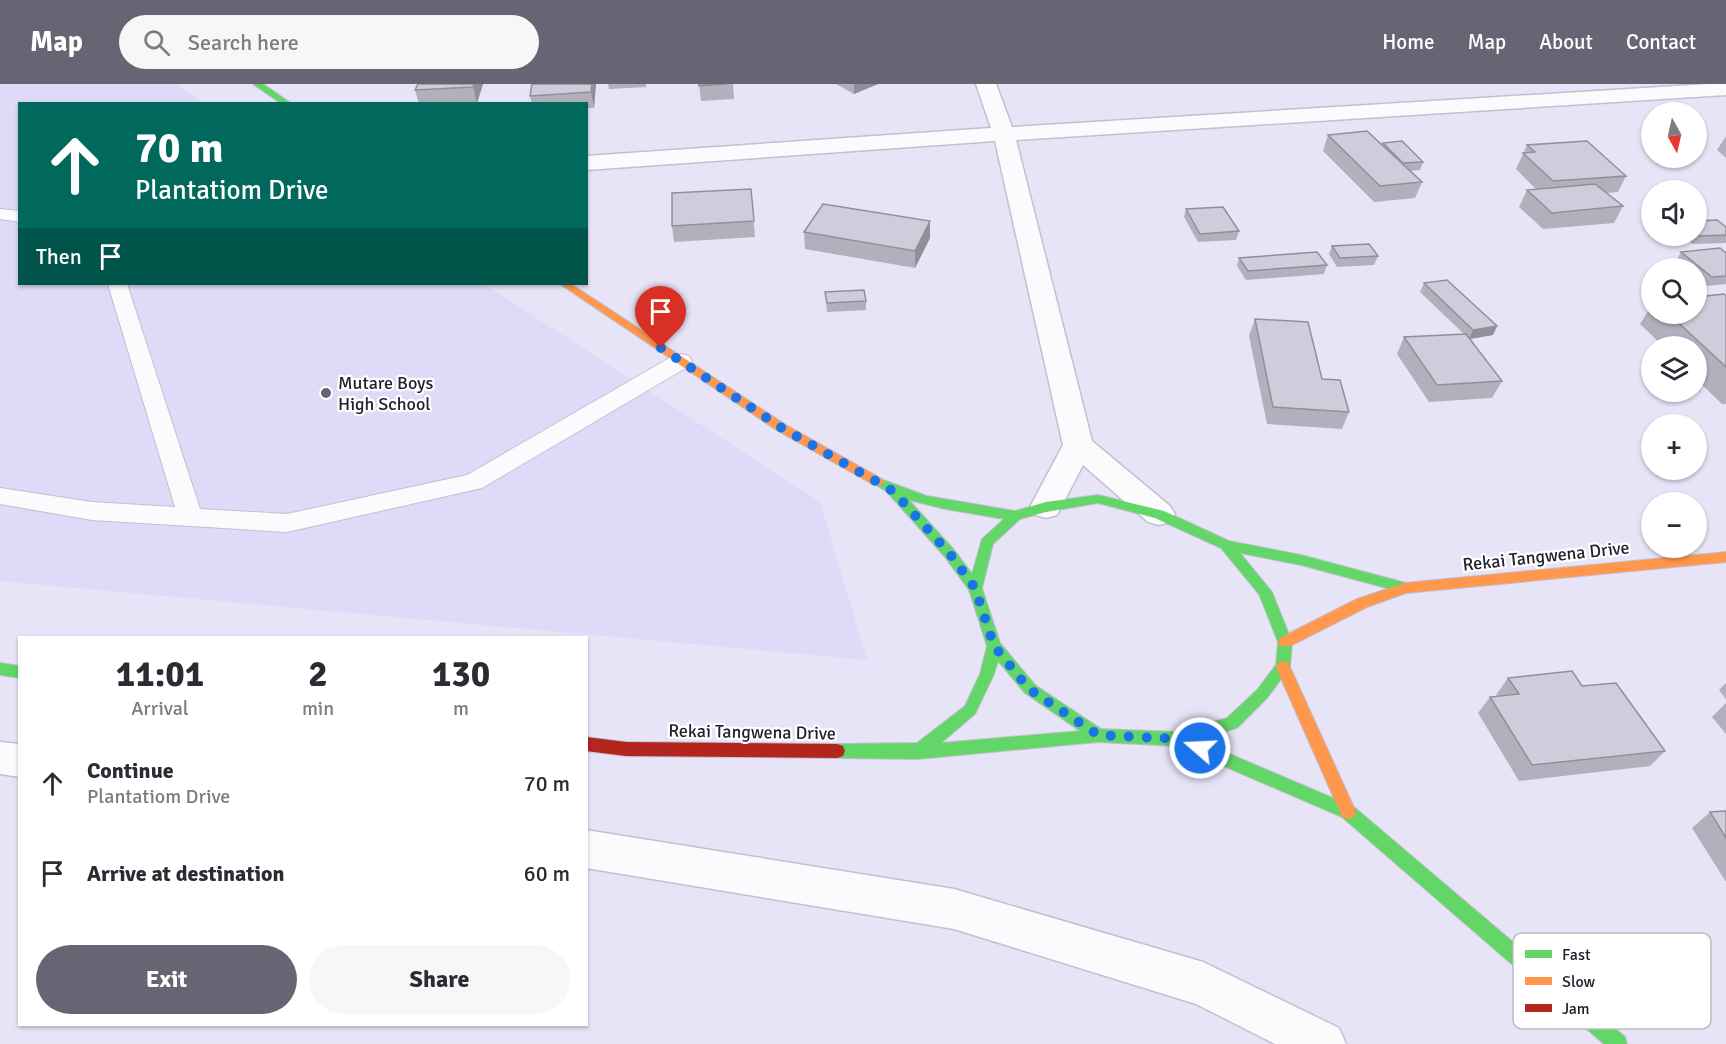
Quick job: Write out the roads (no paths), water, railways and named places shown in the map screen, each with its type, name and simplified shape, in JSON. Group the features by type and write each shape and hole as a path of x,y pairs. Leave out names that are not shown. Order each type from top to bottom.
{"street":[{"path":"257,84 285,102"},
{"path":"986,84 1004,134 1078,445 1159,514"},
{"path":"588,163 1004,134 1726,89"},
{"path":"567,285 782,428 893,491 945,504 1015,516 1046,507 1098,499 1159,514 1226,545 1301,561 1405,588"},
{"path":"1046,507 1078,445"},
{"path":"893,491 950,554 975,588 994,646 1029,689 1098,735"},
{"path":"975,588 987,542 1015,516"},
{"path":"1178,739 1232,723 1262,694 1282,667 1285,642 1265,592 1226,545"},
{"name":"Rekai Tangwena Drive","path":"1405,588 1726,557"},
{"path":"1285,642 1362,603 1405,588"},
{"path":"918,752 970,710 987,674 994,646"},
{"path":"1282,667 1348,812"},
{"path":"0,669 18,672"},
{"name":"Rekai Tangwena Drive","path":"588,744 626,749 918,752 1031,744 1098,735 1178,739"},
{"path":"1178,739 1348,812 1513,954"},
{"path":"0,758 18,761"},
{"path":"588,849 954,909 1203,984 1323,1044"},
{"path":"1601,1029 1618,1044"}],"lane":[{"path":"0,214 18,217"},
{"path":"117,285 190,517"},
{"path":"0,496 92,511 287,523 474,482 681,361"}],"place":[{"name":"Mutare Boys High School","path":"326,393"}]}
